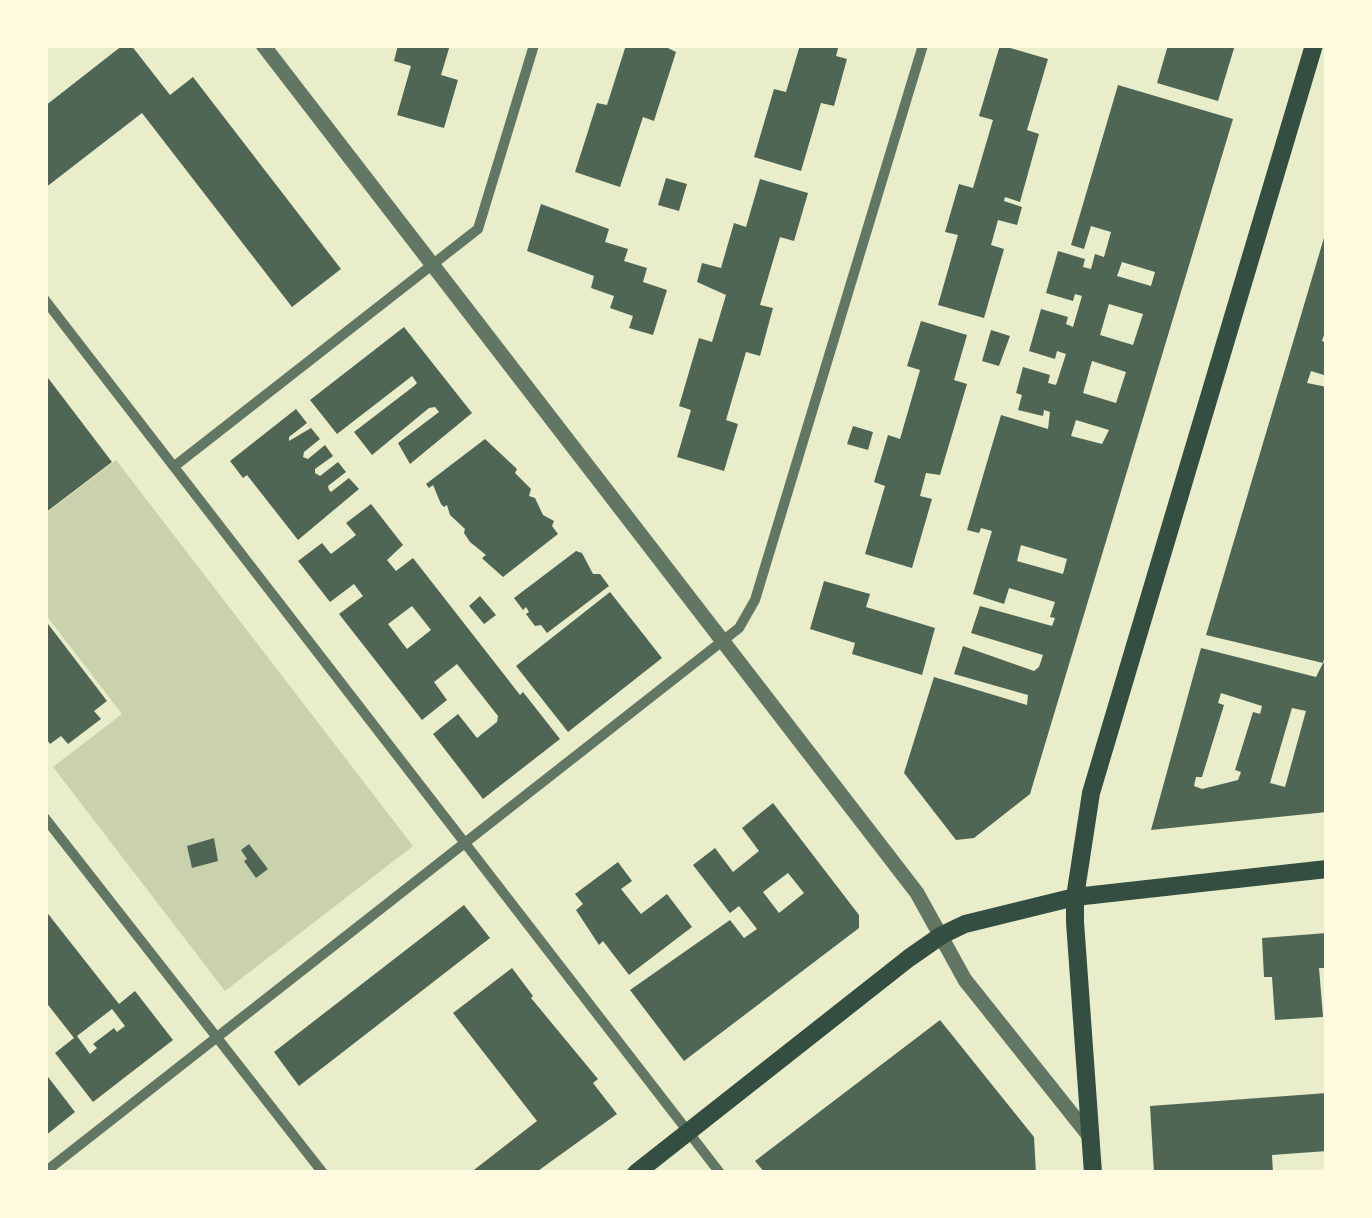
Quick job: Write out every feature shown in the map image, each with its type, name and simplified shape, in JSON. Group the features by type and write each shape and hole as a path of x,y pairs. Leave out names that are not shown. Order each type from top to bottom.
{"main road":[{"path":"1093,1173 1075,897 1086,821 1105,738 1314,45"},
{"path":"636,1173 942,935 982,918 1075,897 1327,870"}],"street":[{"path":"263,45 917,893 964,980 1090,1138"},
{"path":"176,465 478,228 534,45"},
{"path":"45,1172 739,628 755,600 923,45"},
{"path":"45,300 720,1173"},
{"path":"45,818 322,1173"}],"green space":[{"path":"116,460 413,846 225,991 53,767 122,714 45,614 45,514"}],"building":[{"path":"123,45 131,45 170,95 193,77 341,269 292,307 142,113 45,188 45,106"},
{"path":"398,45 450,45 441,75 458,80 444,128 397,115 411,66 394,61"},
{"path":"626,45 662,45 676,52 654,121 643,117 620,187 575,172 597,103 607,105"},
{"path":"800,45 839,45 836,56 847,59 834,106 821,103 801,171 754,157 774,89 786,92"},
{"path":"1000,45 1048,59 1027,130 1039,134 1020,202 1005,197 1004,201 1022,207 1017,225 998,220 991,245 1004,249 984,318 938,305 958,235 945,232 959,184 973,188 993,120 979,116"},
{"path":"1168,45 1235,45 1218,101 1157,83"},
{"path":"1118,85 1233,119 1030,794 974,838 956,840 904,773 934,677 1027,705 1028,695 954,674 963,646 1034,671 1039,667 1043,655 971,633 980,606 1052,626 1055,618 1050,617 1055,602 1009,588 1004,604 973,594 992,531 967,530 1001,415 1048,429 1050,412 1044,410 1043,416 1018,410 1022,395 1016,393 1023,367 1050,375 1048,383 1056,385 1066,354 1057,351 1055,359 1029,351 1041,309 1068,317 1066,324 1073,327 1082,296 1075,294 1073,301 1046,293 1058,251 1085,259 1083,267 1091,269 1095,254 1104,257 1111,232 1091,226 1084,249 1071,245","holes":["1122,262 1155,272 1151,286 1117,276","1109,304 1143,314 1133,345 1100,335","1092,361 1126,372 1116,403 1083,393","1076,420 1109,430 1102,444 1071,436","1021,545 1067,559 1063,574 1017,561"]},
{"path":"666,178 687,184 679,211 658,205"},
{"path":"760,179 808,193 794,241 780,237 760,305 773,308 760,356 746,352 726,420 738,424 724,471 677,457 691,410 679,406 699,338 712,342 726,295 697,282 702,263 721,268 734,223 746,227"},
{"path":"541,204 609,229 605,242 628,249 624,261 647,268 643,282 667,290 653,335 629,328 633,316 610,308 614,296 591,288 594,276 527,251"},
{"path":"1326,231 1327,326 1322,341 1327,343 1327,376 1311,371 1307,383 1327,387 1327,648 1323,663 1206,635"},
{"path":"921,321 967,335 954,380 967,384 940,475 926,473 920,496 932,499 912,568 865,554 885,486 874,482 888,435 900,439 920,370 907,366"},
{"path":"404,327 472,413 410,464 398,443 439,412 435,407 372,455 354,432 414,386 417,383 412,376 337,434 310,400"},
{"path":"991,330 1010,336 999,366 982,361"},
{"path":"45,374 112,462 45,513"},
{"path":"296,409 307,423 289,441 311,428 320,439 303,457 308,459 325,445 333,456 315,473 320,476 338,462 346,472 328,486 329,490 349,478 359,489 298,540 247,475 243,478 230,461"},
{"path":"853,426 873,432 868,450 847,444"},
{"path":"485,439 517,469 515,473 531,489 529,496 535,498 543,515 554,521 552,526 558,534 503,577 482,558 486,555 470,542 447,505 441,504 433,485 429,488 426,484"},
{"path":"371,504 403,545 387,560 396,571 413,558 520,695 523,692 560,739 483,799 433,734 458,714 477,738 497,722 498,716 457,664 434,682 447,700 422,720 339,614 363,596 354,584 330,602 298,561 322,543 331,554 356,535 346,523","holes":["412,606 431,630 407,649 388,624"]},
{"path":"576,551 582,553 593,574 600,574 609,586 547,633 541,625 535,626 526,607 523,610 514,598"},
{"path":"824,581 870,594 866,607 935,628 922,675 852,654 855,643 810,629"},
{"path":"610,592 662,658 568,732 516,666"},
{"path":"480,596 496,615 484,624 469,606"},
{"path":"45,620 107,701 94,711 101,719 68,744 61,736 50,744 45,737"},
{"path":"1201,648 1316,677 1323,663 1327,664 1327,812 1151,830","holes":["1221,693 1262,706 1260,714 1253,712 1235,770 1241,772 1238,780 1202,789 1194,786 1196,777 1202,777 1224,705 1218,703","1292,708 1306,711 1285,787 1270,783"]},
{"path":"773,803 859,915 859,928 684,1061 630,990 730,920 744,938 757,929 739,906 730,913 693,865 715,848 733,872 759,851 742,828","holes":["788,873 804,893 779,913 763,892"]},
{"path":"214,838 218,861 192,868 187,846"},
{"path":"249,844 268,869 256,878 241,850"},
{"path":"618,862 632,881 621,889 641,914 667,894 692,927 629,975 603,941 599,945 576,910 583,904 575,894"},
{"path":"464,905 490,938 299,1086 274,1052"},
{"path":"45,910 119,1004 135,991 173,1040 93,1102 55,1053 74,1038 45,1001","holes":["112,1009 125,1026 117,1032 114,1028 93,1044 97,1048 90,1054 77,1036"]},
{"path":"1327,933 1327,968 1319,968 1323,1017 1275,1020 1272,977 1264,977 1262,938"},
{"path":"512,968 531,998 598,1079 593,1083 617,1114 535,1173 470,1173 537,1121 453,1013"},
{"path":"940,1020 1034,1137 1036,1173 765,1173 755,1161"},
{"path":"45,1073 75,1112 45,1136"},
{"path":"1327,1093 1327,1151 1272,1155 1273,1173 1154,1173 1150,1106"}]}
